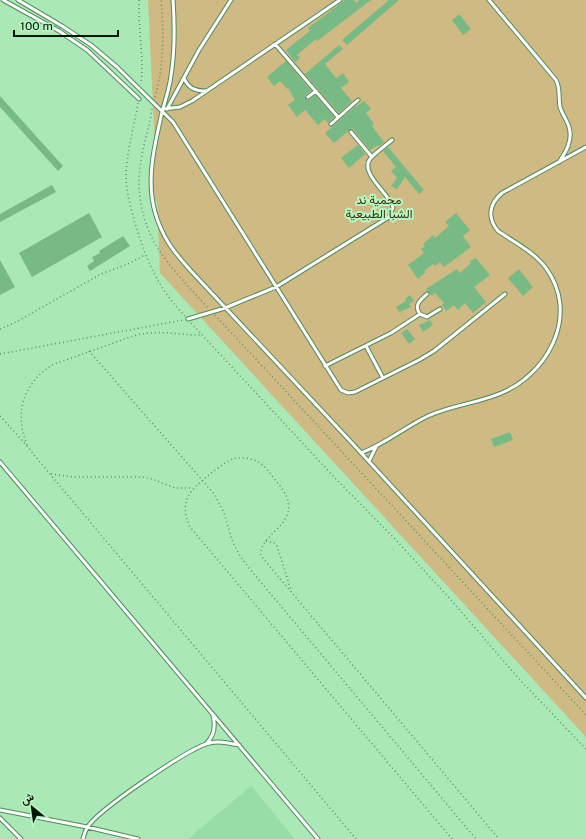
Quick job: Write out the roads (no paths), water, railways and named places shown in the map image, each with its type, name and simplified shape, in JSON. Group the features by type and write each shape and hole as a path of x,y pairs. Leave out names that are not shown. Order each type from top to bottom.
{"lane":[{"path":"3,0 58,31 87,50 139,99"},
{"path":"18,0 91,45 117,67 153,103 163,110 177,128 338,388 348,393 355,392 434,351 505,294"},
{"path":"173,0 175,24 174,54 170,83 151,171 151,191 154,209 168,242 191,271 369,461 586,698"},
{"path":"167,109 199,50 231,0"},
{"path":"163,110 180,107 186,104 340,0"},
{"path":"489,0 552,74 559,86 560,108 569,128 570,143 558,163"},
{"path":"275,44 338,117"},
{"path":"184,77 186,82 195,90 206,91"},
{"path":"308,97 316,91"},
{"path":"331,124 358,100"},
{"path":"351,132 372,157"},
{"path":"188,320 225,308 276,287 389,217 393,208 392,204 369,172 368,168 369,160 392,140"},
{"path":"361,453 377,446 414,423 441,410 483,400 507,391 530,376 547,355 554,343 560,318 559,298 553,280 546,268 537,258 498,231 491,220 490,214 493,202 502,193 586,147"},
{"path":"428,294 417,305 420,314 427,317 440,309"},
{"path":"325,366 391,333 420,314"},
{"path":"366,346 383,378"},
{"path":"369,461 377,446"},
{"path":"0,462 318,839"},
{"path":"83,839 87,827 115,802 164,768 206,744 211,739 214,727 212,714"},
{"path":"206,744 227,742 240,746"},
{"path":"0,810 87,827 138,839"},
{"path":"0,818 21,839"}],"park label":[{"name":"محمية ند الشبا الطبيعية","path":"379,207"}]}
